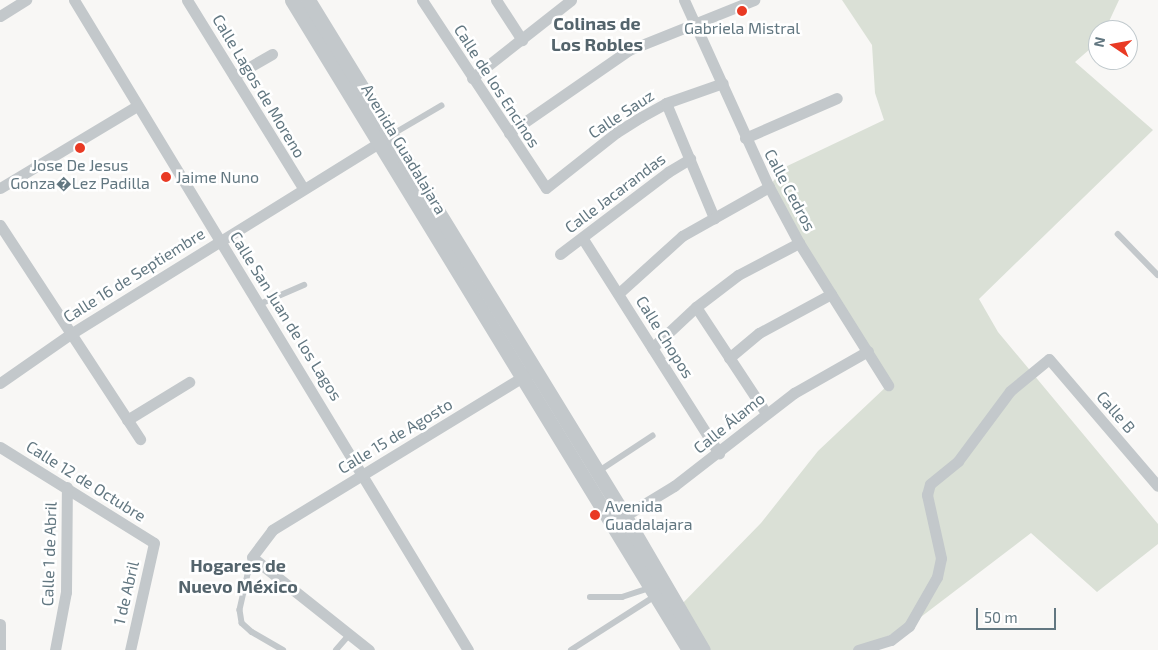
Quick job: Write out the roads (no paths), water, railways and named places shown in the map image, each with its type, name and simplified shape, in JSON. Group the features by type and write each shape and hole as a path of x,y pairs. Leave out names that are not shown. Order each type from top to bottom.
{"street":[{"path":"0,16 26,0"},
{"name":"Calle San Juan de los Lagos","path":"74,0 137,106 364,474 468,650"},
{"name":"Calle Lagos de Moreno","path":"187,0 303,188"},
{"name":"Avenida Guadalajara","path":"292,0 385,139"},
{"name":"Avenida Guadalajara","path":"308,0 385,139 436,224 618,520 703,650"},
{"name":"Calle de los Encinos","path":"422,0 546,188"},
{"path":"496,0 522,40"},
{"path":"472,78 571,0"},
{"name":"Calle Cedros","path":"684,0 769,188 800,243 888,385"},
{"path":"508,133 620,55 694,22 753,0"},
{"path":"234,76 272,54"},
{"name":"Calle Sauz","path":"546,188 617,132 666,103 723,83"},
{"path":"745,138 837,98"},
{"path":"666,103 714,218"},
{"path":"0,188 137,106"},
{"name":"Calle 16 de Septiembre","path":"0,383 69,335 303,188 385,139"},
{"name":"Calle Jacarandas","path":"560,254 583,239 668,172 690,159"},
{"path":"620,293 682,236 769,188"},
{"path":"0,225 69,335 140,439"},
{"name":"Calle Chopos","path":"583,239 620,293 652,348 719,453"},
{"path":"652,348 696,307 738,276 800,243"},
{"path":"729,358 759,333 831,294"},
{"path":"696,307 766,412"},
{"name":"Calle Álamo","path":"618,520 719,453 766,412 868,350"},
{"name":"Calle B","path":"858,650 891,640 909,626 937,577 942,558 928,495 930,484 958,461 1010,391 1049,359 1158,486"},
{"name":"Calle 15 de Agosto","path":"252,557 272,530 529,373"},
{"path":"127,420 189,382"},
{"name":"Calle 12 de Octubre","path":"0,446 154,543"},
{"name":"Calle 1 de Abril","path":"55,650 66,592 66,487"},
{"name":"Avenida Guadalajara","path":"618,520 654,591 689,650"},
{"name":"1 de Abril","path":"130,650 154,543"},
{"path":"252,557 369,650"},
{"path":"0,624 0,650"}],"lane":[{"path":"385,139 440,106"},
{"path":"1118,234 1158,275"},
{"path":"260,304 304,285"},
{"path":"591,476 652,436"},
{"path":"252,557 240,610 242,623 283,650"},
{"path":"590,597 622,596 654,591"},
{"path":"571,650 654,591"},
{"path":"336,650 349,635"}],"place":[{"name":"Gabriela Mistral","path":"742,11"},
{"name":"Jose De Jesus Gonza�Lez Padilla","path":"80,148"},
{"name":"Jaime Nuno","path":"166,177"},
{"name":"Avenida Guadalajara","path":"595,515"}],"district":[{"name":"Colinas de Los Robles","path":"597,34"},
{"name":"Hogares de Nuevo México","path":"238,576"}]}
